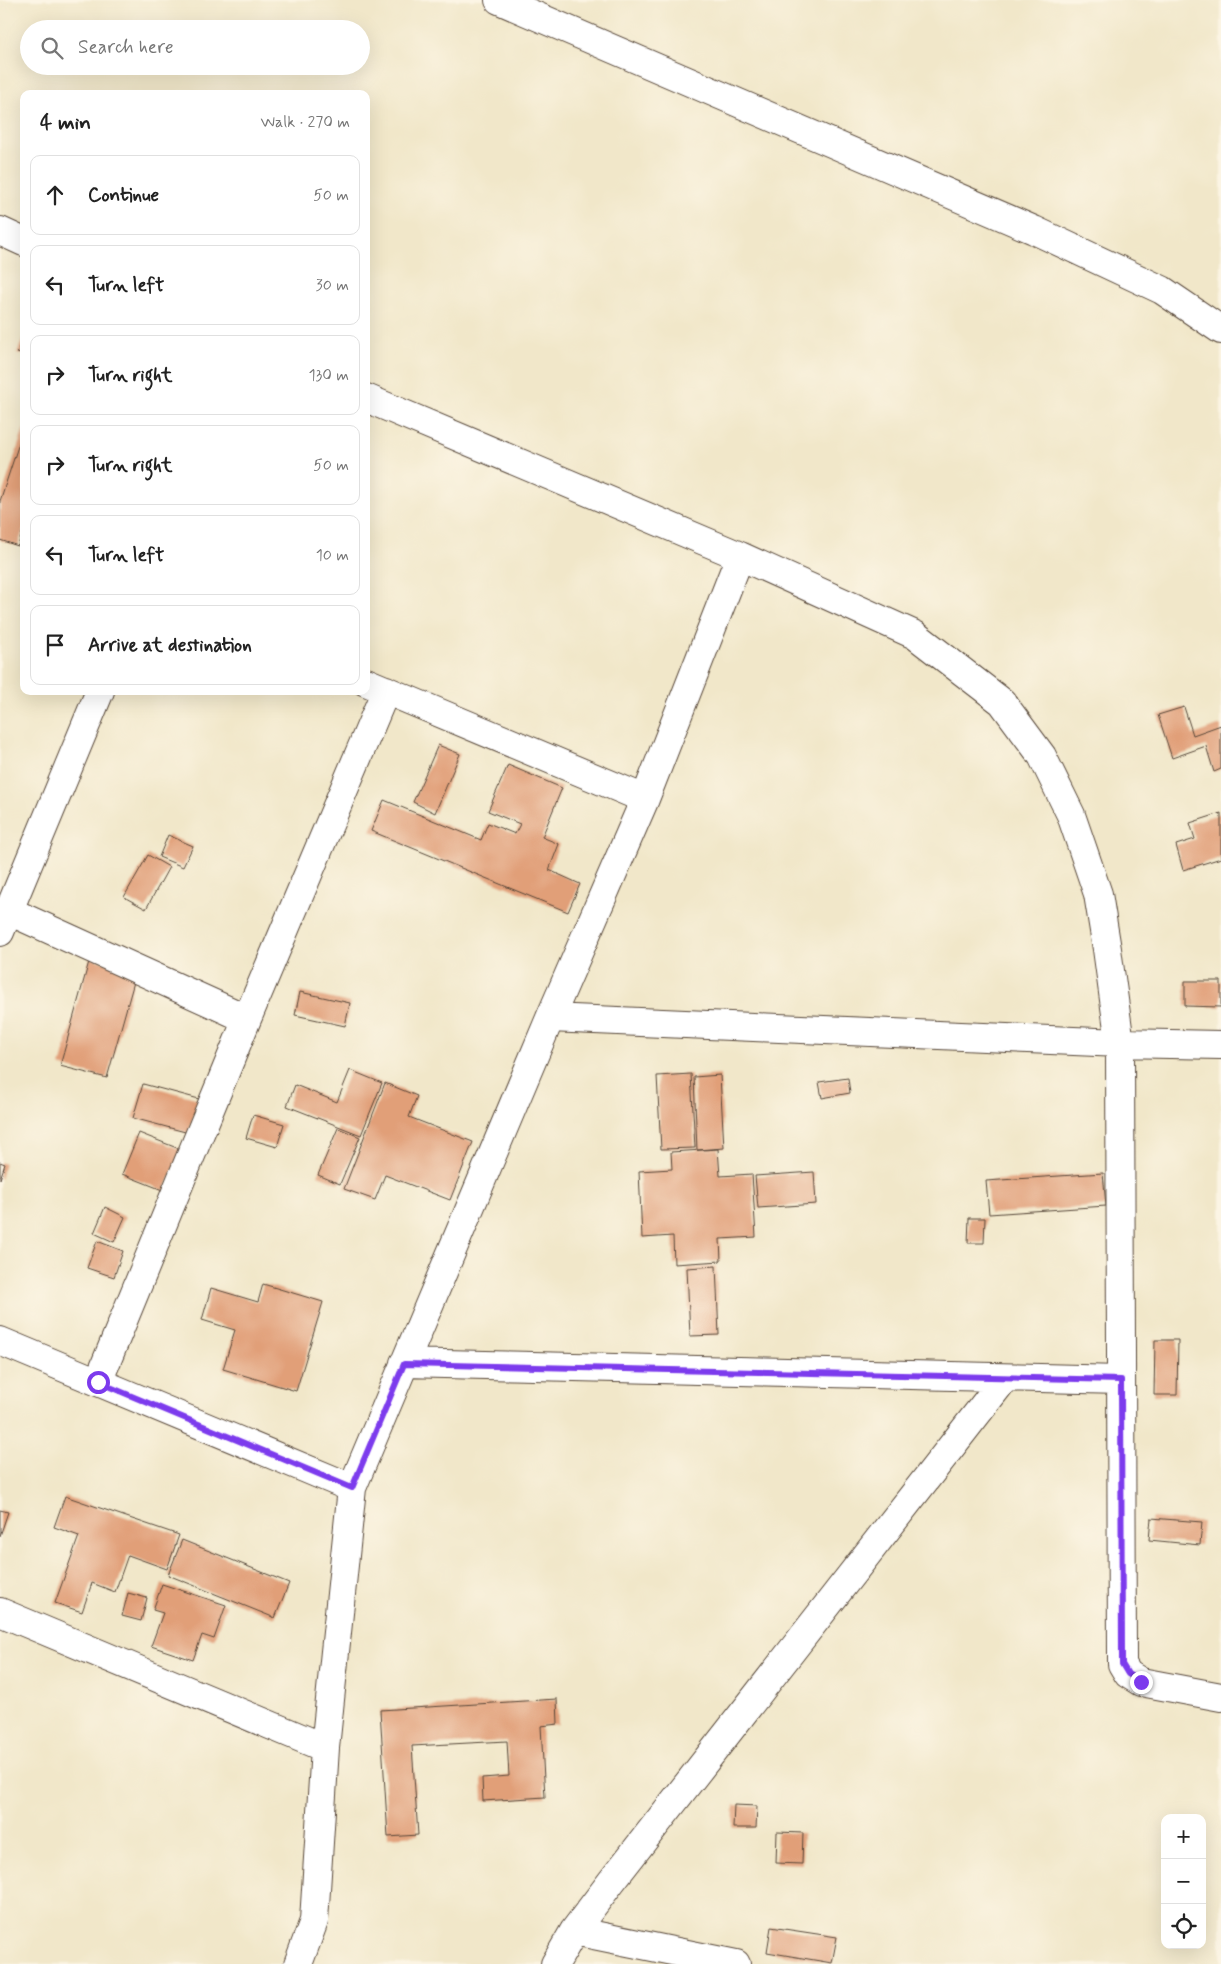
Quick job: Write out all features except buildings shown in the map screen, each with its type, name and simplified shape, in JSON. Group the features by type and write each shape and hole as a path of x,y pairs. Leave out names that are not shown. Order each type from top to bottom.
{"street":[{"path":"498,0 1034,230 1162,290 1221,330"},
{"path":"0,231 20,240"},
{"path":"370,400 740,556 915,635 1002,702 1042,756 1072,815 1098,894 1120,1043 1122,1664 1128,1674 1141,1682 1221,1697"},
{"path":"298,1964 314,1921 325,1748 352,1488 644,799 740,556"},
{"path":"98,1382 247,1019 376,686 644,799"},
{"path":"98,695 5,922 247,1019"},
{"path":"550,1018 1120,1043 1221,1045"},
{"path":"0,1341 352,1488"},
{"path":"404,1364 1121,1380"},
{"path":"555,1964 574,1931 1005,1378"},
{"path":"0,1612 325,1748"},
{"path":"574,1931 736,1964"}],"route":[{"path":"98,1382 352,1488 404,1364 1121,1380 1122,1664 1128,1674 1141,1682"}]}
